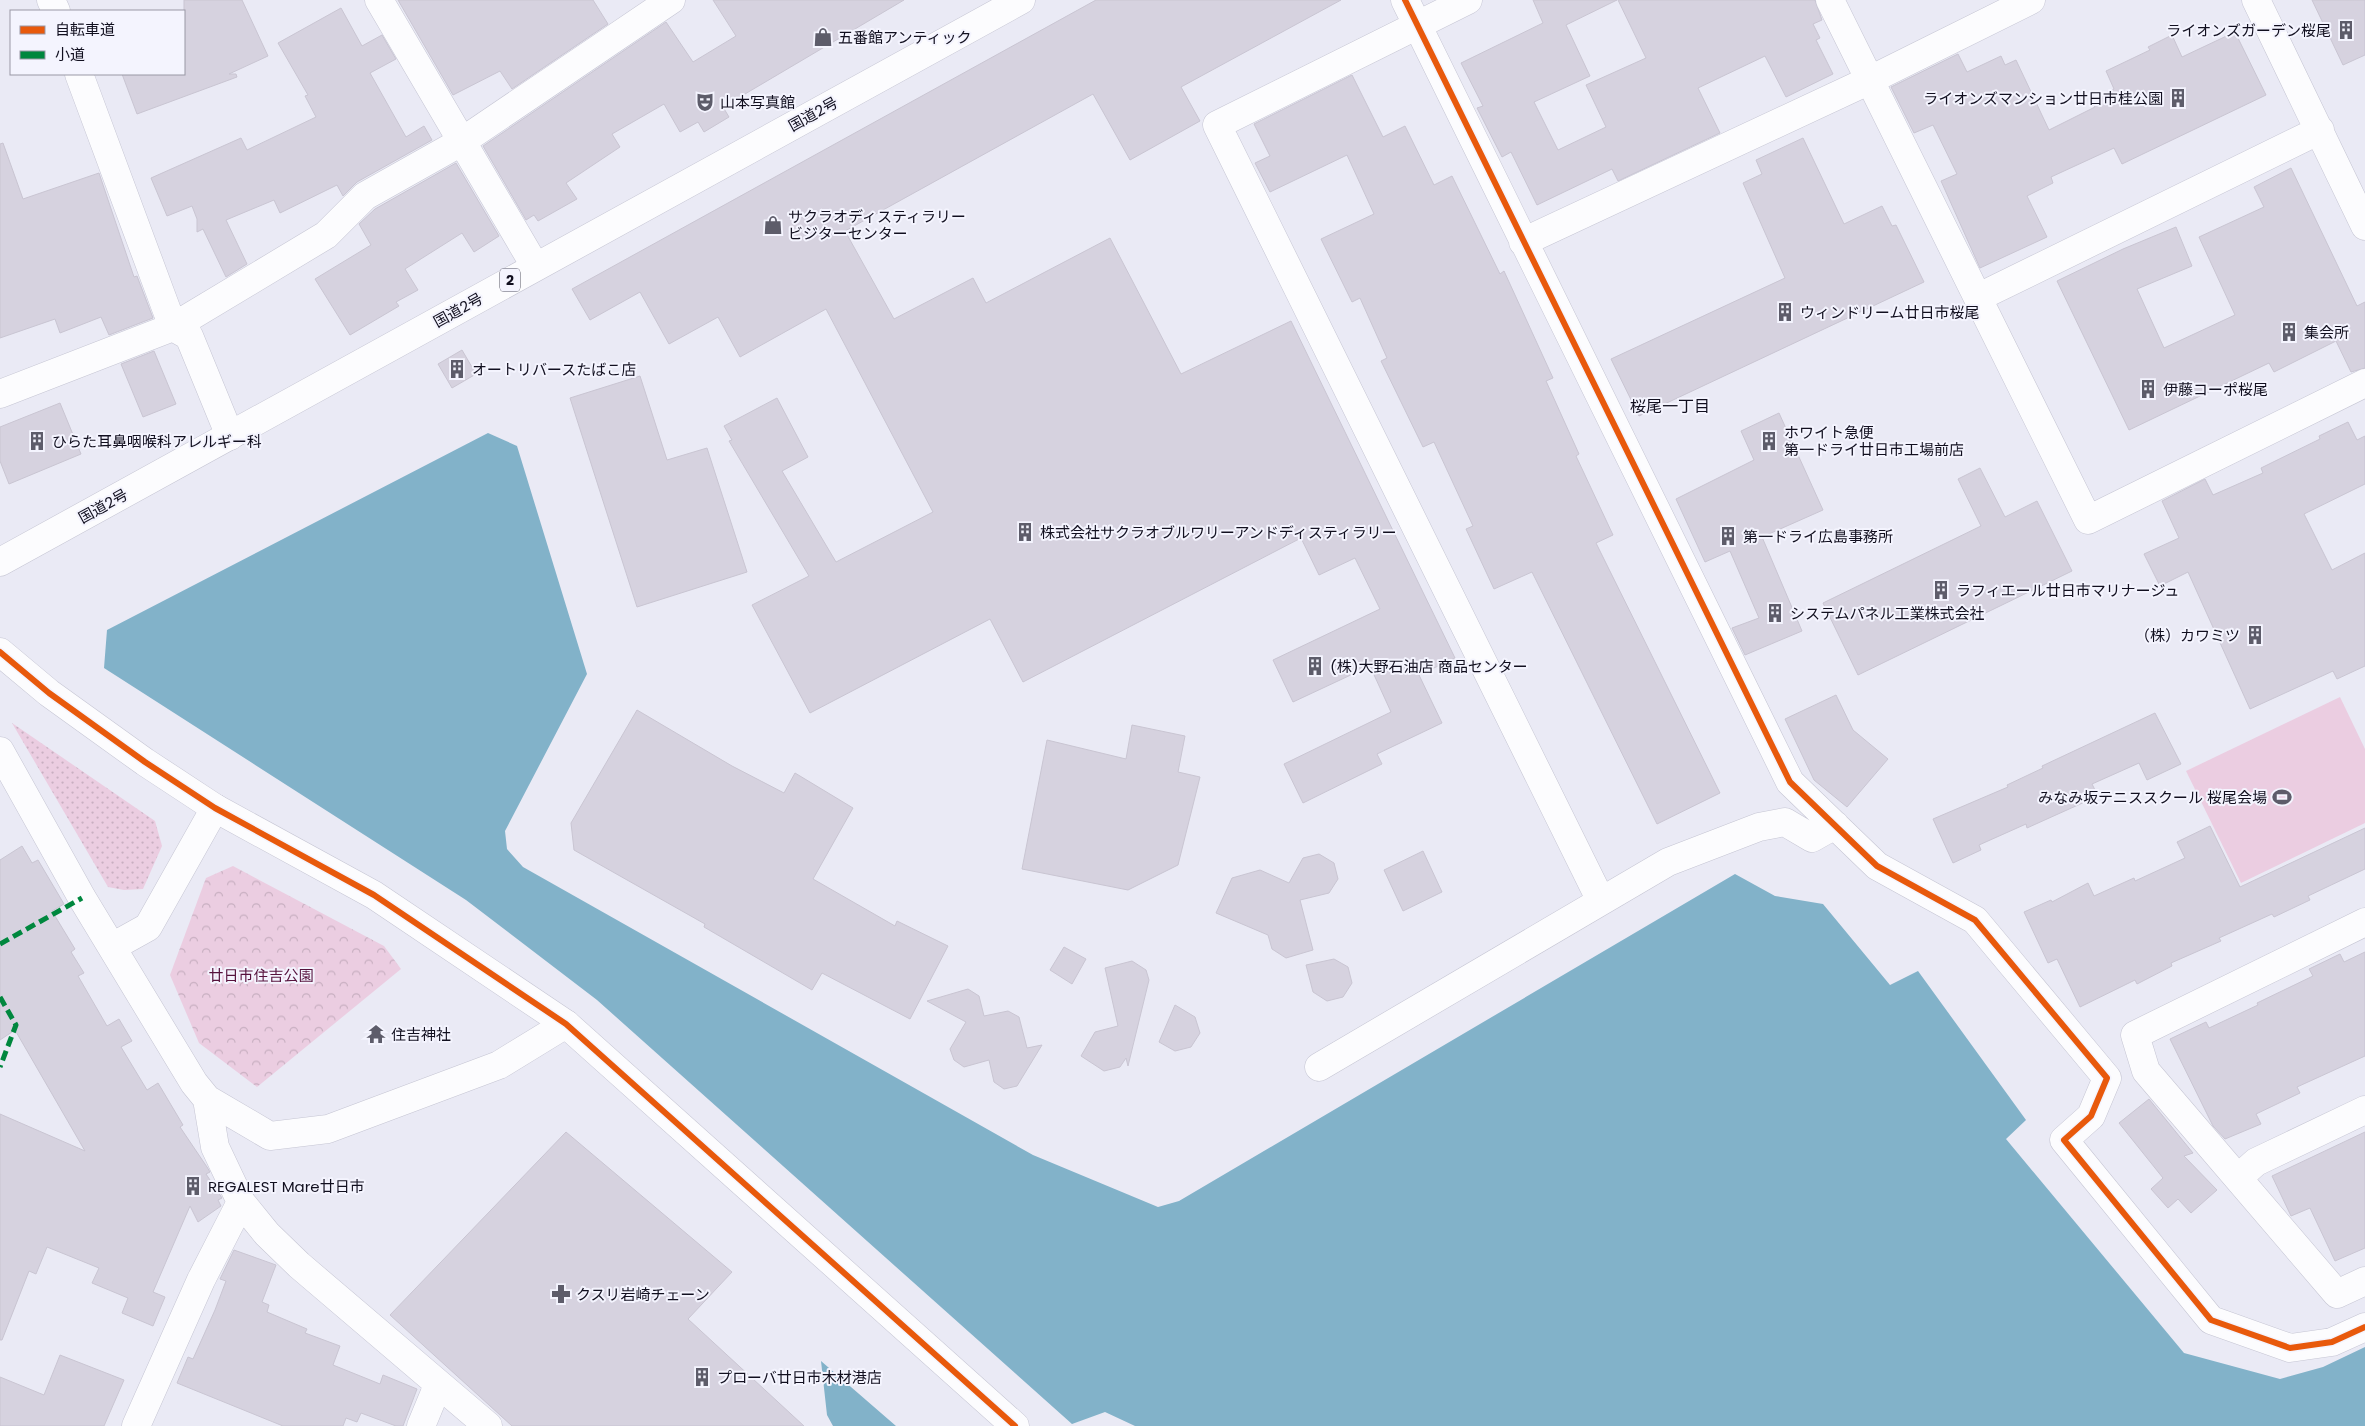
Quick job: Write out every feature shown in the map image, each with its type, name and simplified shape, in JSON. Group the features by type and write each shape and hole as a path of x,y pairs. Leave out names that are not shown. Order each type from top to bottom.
{"main road":[{"path":"379,0 461,142 523,242 535,266"},
{"path":"0,394 173,327 326,234 365,196 461,142 671,0"},
{"name":"国道2号","path":"0,562 1021,0"},
{"path":"1405,0 1790,782 1877,866 1975,920 2107,1078 2091,1116 2064,1140 2211,1320 2290,1348 2332,1342 2365,1327"},
{"path":"1468,0 1217,125 1601,901"},
{"path":"1830,0 2088,520 2365,383"},
{"path":"1523,242 1870,80 2031,0"},
{"path":"2256,0 2365,226"},
{"path":"79,75 173,327 189,336 230,436"},
{"path":"1979,297 2320,130"},
{"path":"0,652 57,699 144,762 215,808 374,895 566,1024 1007,1421"},
{"path":"0,752 82,898 194,1083 207,1099 270,1136 328,1129 499,1065 566,1024"},
{"path":"112,947 148,927 215,808"},
{"path":"1319,1067 1668,862 1759,827 1785,822 1812,838 1835,825"},
{"path":"2365,922 2135,1035 2146,1071 2337,1294 2365,1281"},
{"path":"207,1099 215,1147 241,1202 268,1234 299,1265 488,1426"},
{"path":"2238,1178 2256,1162 2365,1110"},
{"path":"136,1426 201,1280 241,1202"},
{"path":"421,1426 438,1385"}],"green space":[{"name":"みなみ坂テニススクール 桜尾会場","path":"2340,697 2365,749 2365,823 2241,883 2186,771"},
{"path":"12,723 155,821 162,846 143,889 124,890 108,887"},
{"name":"廿日市住吉公園","path":"233,866 384,946 401,969 257,1087 199,1043 170,975 206,878"}],"water":[{"path":"488,433 517,446 587,674 505,831 507,849 523,867 1033,1155 1158,1207 1179,1201 1735,874 1775,896 1823,904 1890,985 1918,971 2026,1120 2006,1139 2184,1353 2280,1379 2323,1367 2365,1347 2365,1426 1135,1426 1105,1412 1072,1424 597,1000 466,900 104,668 107,630"},
{"path":"821,1361 896,1426 833,1426 827,1415"}],"building":[{"path":"184,0 242,0 268,56 229,74 236,74 237,77 137,114 122,75 185,75"},
{"path":"398,0 593,0 608,24 512,89 500,71 453,95"},
{"path":"713,0 904,0 723,107 729,117 704,132 698,122 680,132 664,104 612,134 620,147 566,183 577,199 538,221 534,215 526,220 483,146 666,22 693,62 736,36"},
{"path":"1096,0 1341,0 1181,87 1200,121 1130,160 1093,94 845,231 894,319 973,278 986,303 1110,238 1181,374 1291,321 1455,658 1419,675 1442,723 1377,754 1382,764 1303,803 1284,764 1391,712 1370,666 1293,702 1273,660 1380,609 1355,558 1319,575 1301,538 1023,682 990,619 810,713 752,605 809,576 729,441 732,440 724,426 777,398 808,457 782,471 836,562 933,512 826,309 740,357 718,317 669,344 640,292 590,320 572,289"},
{"path":"1533,0 1617,0 1566,25 1590,76 1534,102 1558,150 1606,127 1586,85 1646,58 1618,0 1815,0 1822,20 1813,24 1820,38 1816,40 1833,74 1786,97 1765,56 1698,88 1720,133 1618,181 1612,169 1537,205 1511,152 1502,157 1477,108 1483,106 1461,63 1543,23"},
{"name":"ライオンズガーデン桜尾","path":"2312,0 2365,0 2365,55 2343,65"},
{"path":"341,8 362,46 382,35 396,59 370,73 406,137 424,126 432,140 357,182 343,196 337,185 280,213 274,200 226,220 247,264 226,277 203,229 197,232 197,219 192,206 167,216 151,178 241,138 247,150 316,117 305,96 308,95 278,43"},
{"path":"2235,32 2266,95 2122,164 2114,148 2051,177 2053,183 2027,196 2047,237 1980,268 1941,181 1957,174 1933,125 1914,133 1891,87 1958,54 1967,72 2001,56 2005,65 2016,60 2049,130 2095,107 2091,100 2114,89 2106,71 2150,50 2148,47 2172,35 2182,57"},
{"path":"1352,75 1383,137 1405,126 1434,185 1452,176 1500,274 1504,271 1553,378 1546,381 1579,454 1576,456 1613,535 1596,543 1720,793 1657,824 1532,572 1494,589 1466,529 1473,526 1434,442 1423,447 1381,361 1387,358 1360,298 1352,302 1321,239 1374,214 1347,155 1270,192 1255,163 1270,156 1254,124"},
{"name":"ウィンドリーム廿日市桜尾","path":"1803,138 1844,224 1882,206 1892,226 1896,225 1924,282 1639,416 1611,359 1785,278 1743,183 1762,174 1756,160"},
{"path":"3,143 23,199 99,173 134,277 137,276 153,318 109,335 101,317 60,333 55,319 0,338 0,144"},
{"path":"456,163 499,236 474,252 462,233 405,269 418,290 396,302 399,306 350,335 315,279 371,245 359,224 375,209"},
{"path":"2291,168 2357,306 2365,302 2365,368 2351,372 2336,341 2274,372 2269,363 2129,430 2057,281 2123,249 2176,227 2192,266 2137,289 2164,348 2235,315 2199,237 2264,207 2254,187"},
{"name":"オートリバースたばこ店","path":"462,350 476,374 452,388 438,364"},
{"path":"154,351 176,404 143,417 121,364"},
{"path":"640,376 667,460 707,448 747,572 637,607 570,398"},
{"name":"ひらた耳鼻咽喉科アレルギー科","path":"60,403 81,454 9,484 0,461 0,427"},
{"path":"1779,413 1823,510 1762,537 1802,631 1745,655 1732,628 1759,618 1730,551 1705,562 1676,499 1754,460 1741,431"},
{"path":"2348,422 2357,440 2365,436 2365,484 2304,514 2332,570 2365,553 2365,666 2337,679 2333,671 2250,709 2188,572 2160,586 2144,554 2179,538 2162,501 2205,479 2213,495 2263,473 2261,468 2320,439 2319,436"},
{"name":"ラフィエール廿日市マリナージュ","path":"1980,468 2005,517 2037,501 2072,571 1858,675 1823,603 1981,526 1958,479"},
{"path":"1836,695 1853,730 1888,759 1847,807 1814,780 1785,719"},
{"path":"637,710 732,766 784,793 795,773 853,808 813,879 895,926 897,921 948,946 910,1019 822,973 812,990 704,927 705,924 574,850 571,823"},
{"path":"2155,713 2181,764 2147,780 2139,763 2092,784 2098,796 2027,828 2026,824 1979,845 1981,850 1953,863 1933,819 2008,787 2007,785 2043,768 2042,766"},
{"path":"1132,725 1185,736 1178,772 1200,777 1178,865 1128,890 1022,869 1047,740 1126,759"},
{"path":"2210,826 2240,887 2365,828 2365,869 2308,896 2310,900 2274,917 2272,914 2219,938 2221,941 2171,963 2172,966 2137,984 2135,980 2080,1007 2057,959 2048,963 2024,912 2051,900 2052,902 2088,883 2094,896 2134,878 2135,881 2185,858 2177,842"},
{"path":"22,846 32,863 38,860 64,904 52,911 75,949 71,952 84,973 78,976 107,1026 119,1019 132,1041 121,1047 147,1090 158,1083 183,1125 180,1127 210,1172 206,1174 222,1198 218,1200 221,1206 198,1222 190,1206 153,1292 165,1297 153,1326 122,1313 128,1298 92,1283 99,1268 47,1247 36,1274 29,1271 2,1340 0,1340 0,1114 85,1151 15,1030 0,1040 0,860"},
{"path":"1423,851 1442,892 1403,911 1384,870"},
{"path":"1319,854 1334,863 1338,879 1329,893 1300,900 1313,950 1286,958 1272,949 1268,935 1216,913 1232,878 1260,870 1289,883 1303,858"},
{"path":"1064,947 1086,959 1072,984 1050,970"},
{"path":"2365,952 2365,1056 2297,1087 2300,1093 2256,1114 2261,1124 2225,1139 2213,1126 2170,1039 2206,1022 2209,1028 2258,1005 2257,1003 2313,976 2309,969 2340,954 2344,962"},
{"path":"1334,959 1348,967 1352,983 1343,997 1327,1001 1313,992 1306,965"},
{"path":"1132,961 1146,970 1149,980 1128,1066 1126,1058 1120,1067 1104,1071 1081,1056 1095,1032 1118,1026 1105,968"},
{"path":"968,989 979,996 984,1016 1008,1011 1019,1017 1027,1048 1042,1045 1017,1086 1004,1089 994,1082 989,1060 964,1067 954,1060 950,1049 966,1022 927,1001"},
{"path":"1175,1005 1195,1017 1200,1033 1191,1047 1175,1051 1159,1042"},
{"path":"2149,1099 2193,1153 2184,1156 2217,1190 2191,1213 2178,1199 2168,1208 2151,1189 2163,1178 2119,1123"},
{"name":"クスリ岩崎チェーン","path":"566,1132 732,1272 688,1319 804,1426 512,1426 390,1315"},
{"path":"2365,1132 2365,1248 2335,1261 2310,1208 2291,1216 2272,1176"},
{"path":"234,1250 276,1265 262,1302 269,1305 267,1312 307,1329 305,1333 340,1346 333,1365 380,1384 383,1375 417,1389 403,1426 396,1426 361,1413 357,1422 346,1418 343,1426 283,1426 177,1383 188,1357 193,1359 215,1310 226,1281 220,1279"},
{"path":"60,1355 124,1380 104,1426 0,1426 0,1377 44,1395"}],"marked path":[{"path":"0,944 82,898"},
{"path":"0,997 16,1025 0,1067"}],"cycle path":[{"path":"1405,0 1790,782 1877,866 1975,920 2107,1078 2091,1116 2064,1140 2211,1320 2290,1348 2332,1342 2365,1327"},
{"path":"0,652 49,693 145,762 215,808 374,895 566,1024 1015,1426"}],"place":[{"name":"ライオンズガーデン桜尾","path":"2346,30"},
{"name":"五番館アンティック","path":"823,37"},
{"name":"ライオンズマンション廿日市桂公園","path":"2178,98"},
{"name":"山本写真館","path":"705,102"},
{"name":"サクラオディスティラリー ビジターセンター","path":"773,225"},
{"name":"ウィンドリーム廿日市桜尾","path":"1785,312"},
{"name":"集会所","path":"2289,332"},
{"name":"オートリバースたばこ店","path":"457,369"},
{"name":"伊藤コーポ桜尾","path":"2148,389"},
{"name":"ひらた耳鼻咽喉科アレルギー科","path":"37,441"},
{"name":"ホワイト急便 第一ドライ廿日市工場前店","path":"1769,441"},
{"name":"株式会社サクラオブルワリーアンドディスティラリー","path":"1025,532"},
{"name":"第一ドライ広島事務所","path":"1728,536"},
{"name":"ラフィエール廿日市マリナージュ","path":"1941,590"},
{"name":"システムパネル工業株式会社","path":"1775,613"},
{"name":"（株）カワミツ","path":"2255,635"},
{"name":"(株)大野石油店 商品センター","path":"1315,666"},
{"name":"みなみ坂テニススクール 桜尾会場","path":"2282,797"},
{"name":"住吉神社","path":"376,1034"},
{"name":"REGALEST Mare廿日市","path":"193,1186"},
{"name":"クスリ岩崎チェーン","path":"561,1294"},
{"name":"プローバ廿日市木材港店","path":"702,1377"}],"district":[{"name":"桜尾一丁目","path":"1670,406"}]}
